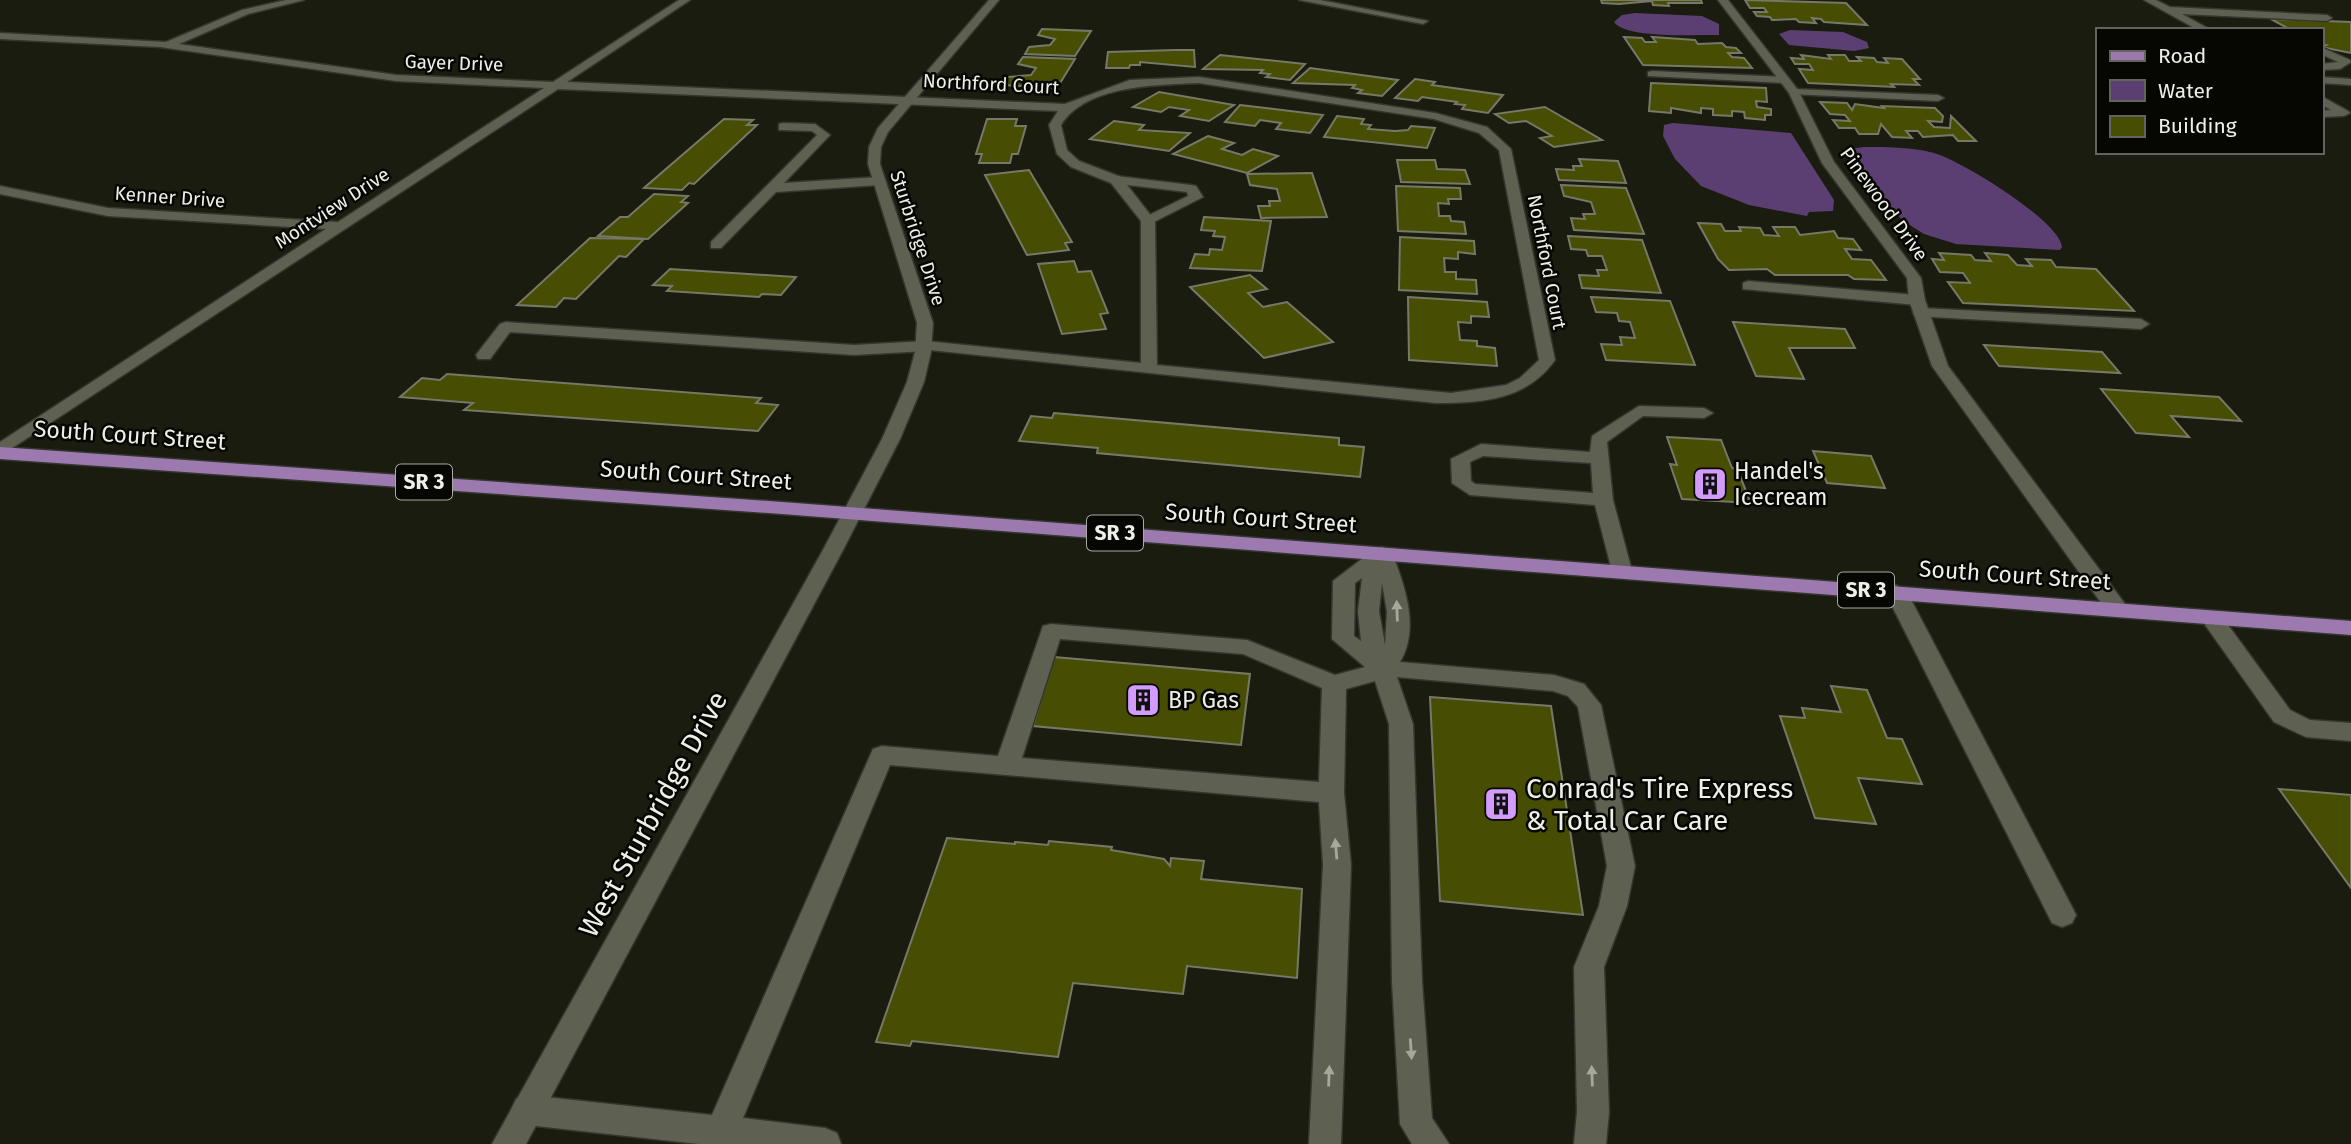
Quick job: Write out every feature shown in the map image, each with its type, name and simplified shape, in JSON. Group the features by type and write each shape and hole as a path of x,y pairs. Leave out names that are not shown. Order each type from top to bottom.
{"main road":[{"name":"South Court Street","path":"0,451 1622,571 2351,628"}],"street":[{"path":"167,45 246,12 299,0"},
{"name":"Montview Drive","path":"0,451 685,0"},
{"name":"Sturbridge Drive","path":"848,513 910,400 926,346 925,323 874,164 874,147 882,131 908,99 994,0"},
{"path":"1304,0 1423,21"},
{"name":"Pinewood Drive","path":"1723,0 1789,86 1828,163 1914,278 1919,307 1940,366 2117,609"},
{"path":"2149,0 2202,28"},
{"path":"2166,10 2327,18"},
{"name":"Gayer Drive","path":"0,36 167,45 369,76 908,99"},
{"path":"2323,51 2346,62 2323,72"},
{"path":"2323,72 2351,82"},
{"path":"1652,74 1938,98"},
{"name":"Northford Court","path":"484,355 506,327 854,350 926,346 1436,398 1497,394 1523,385 1539,373 1548,360 1505,149 1483,130 1435,116 1199,80 1130,83 1066,108 908,99"},
{"path":"2323,100 2344,113 2323,114"},
{"path":"1066,108 1055,125 1061,151 1075,164 1116,180 1191,189 1196,197 1148,221"},
{"path":"716,245 824,135 815,128 783,127"},
{"path":"1116,180 1148,221 1149,370"},
{"path":"772,188 879,181"},
{"name":"Kenner Drive","path":"0,190 108,212 340,226"},
{"path":"1748,286 1919,307 2141,324"},
{"path":"1622,571 1603,500 1598,440 1639,411 1704,413"},
{"path":"1600,458 1480,450 1460,459 1462,483 1470,489 1603,500"},
{"name":"West Sturbridge Drive","path":"508,1144 833,550 848,513"},
{"path":"1382,668 1398,643 1395,586 1382,553 1344,581 1343,639 1382,668 1401,724 1407,981 1416,1124 1433,1144"},
{"path":"1896,592 2062,915"},
{"path":"2212,619 2282,716 2306,728 2351,732"},
{"path":"1007,766 1051,631 1248,648 1334,684 1382,668 1554,683 1576,690 1588,705 1621,866 1613,906 1589,967 1593,1112 1590,1144"},
{"path":"1325,1144 1337,864 1331,793 1334,684"},
{"path":"721,1131 881,755 1331,793"},
{"path":"527,1110 825,1144"}],"water":[{"path":"1635,13 1702,16 1719,24 1719,35 1643,33 1620,27 1614,22 1622,15"},
{"path":"1790,30 1843,32 1867,42 1869,48 1854,51 1789,45 1779,34"},
{"path":"1673,123 1791,133 1834,200 1833,211 1809,212 1807,216 1749,205 1701,186 1675,159 1663,136 1664,125"},
{"path":"1890,147 1934,153 1965,167 2007,193 2045,222 2062,247 2060,250 1956,244 1924,234 1902,220 1850,156 1851,149"}],"building":[{"path":"1601,0 1701,0 1702,3 1668,3 1669,6 1653,5 1652,1 1619,4 1602,3"},
{"path":"1745,0 1846,3 1867,25 1824,22 1812,18 1816,23 1799,22 1796,19 1772,20 1770,17 1757,16 1754,12 1767,12 1764,8 1750,8"},
{"path":"2271,19 2351,22 2351,53 2323,47 2326,45 2323,44 2323,28 2287,28"},
{"path":"1042,29 1091,31 1075,56 1025,54 1029,47 1050,45 1055,39 1038,35"},
{"path":"1624,37 1642,38 1645,42 1656,42 1652,37 1695,40 1698,44 1722,43 1726,47 1736,48 1741,53 1728,53 1732,57 1744,58 1752,68 1643,65"},
{"path":"1194,50 1195,67 1140,62 1140,65 1130,65 1129,68 1106,68 1108,52"},
{"path":"1220,55 1305,64 1290,80 1266,77 1270,74 1260,73 1263,70 1203,69"},
{"path":"1801,55 1831,59 1828,55 1845,55 1849,61 1861,61 1857,57 1874,58 1877,62 1888,63 1884,58 1902,59 1920,79 1913,79 1919,85 1891,84 1894,87 1808,83 1799,69 1813,70 1809,64 1795,64 1791,58 1804,59"},
{"path":"1023,57 1075,59 1057,88 1002,85 1008,77 1031,75 1036,68 1018,64"},
{"path":"1310,68 1398,80 1382,96 1358,93 1362,90 1352,88 1355,85 1293,83"},
{"path":"1415,79 1435,82 1432,85 1503,95 1488,113 1462,109 1465,105 1455,104 1457,102 1422,97 1418,101 1395,98"},
{"path":"1651,83 1766,88 1767,102 1756,101 1757,107 1771,109 1771,115 1765,115 1765,120 1745,118 1744,112 1732,111 1732,116 1713,115 1713,109 1701,108 1701,113 1671,108 1671,113 1649,111"},
{"path":"1159,92 1234,105 1209,121 1180,116 1189,110 1169,107 1161,112 1133,107"},
{"path":"1820,102 1847,103 1852,110 1855,104 1884,108 1882,106 1935,108 1943,116 1942,122 1928,121 1934,127 1950,128 1951,116 1976,141 1958,141 1953,135 1923,137 1918,131 1906,131 1912,138 1892,137 1881,124 1878,134 1859,134 1855,128 1839,128 1833,120 1850,121 1845,115 1830,114"},
{"path":"1240,105 1323,115 1310,133 1276,129 1281,123 1260,120 1255,126 1225,122"},
{"path":"1545,107 1602,140 1554,147 1540,138 1552,136 1526,121 1509,123 1495,114"},
{"path":"1337,116 1364,119 1361,124 1371,125 1368,129 1395,131 1408,130 1411,126 1435,128 1427,148 1324,137"},
{"path":"724,119 753,120 747,125 757,125 694,184 689,183 682,190 644,188"},
{"path":"987,119 1017,119 1015,126 1026,126 1018,154 1012,154 1010,163 979,163 982,154 976,154"},
{"path":"1114,121 1144,125 1139,130 1190,133 1169,151 1090,139"},
{"path":"1208,136 1234,143 1222,149 1242,155 1253,149 1278,156 1247,173 1173,154"},
{"path":"1579,159 1618,161 1626,183 1559,180 1556,169 1574,170 1573,166 1582,166"},
{"path":"1397,160 1435,160 1437,169 1465,170 1470,184 1401,182"},
{"path":"1029,170 1072,242 1065,243 1069,250 1027,255 985,175"},
{"path":"1312,173 1327,217 1261,218 1258,206 1270,206 1269,201 1280,201 1277,189 1250,185 1247,174"},
{"path":"1561,185 1626,188 1644,234 1574,230 1571,218 1585,219 1583,214 1595,214 1591,202 1564,196"},
{"path":"1396,186 1460,188 1461,199 1448,199 1449,204 1438,203 1439,216 1450,216 1451,221 1464,222 1466,234 1398,231"},
{"path":"654,194 688,196 681,202 688,203 648,239 598,236 620,217 628,217"},
{"path":"1204,217 1271,221 1262,271 1190,268 1195,254 1209,255 1210,249 1222,250 1225,237 1213,236 1215,231 1201,230"},
{"path":"1698,223 1721,224 1725,231 1741,231 1739,227 1760,228 1764,235 1779,236 1773,227 1795,227 1800,235 1834,231 1838,238 1853,239 1861,250 1845,249 1852,259 1871,260 1886,280 1854,279 1848,275 1775,275 1767,269 1729,270 1718,259"},
{"path":"1568,236 1642,240 1661,293 1582,288 1579,275 1599,276 1597,270 1607,270 1602,256 1588,256 1586,250 1571,249"},
{"path":"1400,237 1474,241 1475,254 1458,252 1458,259 1444,258 1445,272 1456,272 1456,279 1476,280 1477,294 1399,290"},
{"path":"590,238 644,239 626,257 619,256 576,299 564,298 556,307 517,305"},
{"path":"1939,253 1971,255 1975,260 1991,261 1985,253 2008,255 2017,265 2032,266 2026,259 2051,260 2056,267 2096,269 2134,311 1963,303 1948,282 1970,283 1963,273 1940,272 1932,259 1944,260"},
{"path":"1074,261 1078,272 1091,271 1108,313 1100,314 1106,329 1062,334 1038,264"},
{"path":"670,269 796,277 781,295 762,294 759,297 667,291 672,286 653,285"},
{"path":"1250,275 1267,289 1248,293 1263,307 1287,302 1333,342 1264,358 1190,287"},
{"path":"1408,297 1487,302 1489,317 1471,316 1471,323 1458,322 1460,340 1477,341 1477,346 1495,348 1497,366 1409,360"},
{"path":"1591,297 1670,301 1695,365 1606,360 1601,344 1622,345 1620,337 1635,338 1630,322 1619,321 1617,313 1596,312"},
{"path":"1733,322 1845,329 1855,348 1789,348 1804,379 1756,376"},
{"path":"1984,345 2102,352 2120,373 1999,366"},
{"path":"447,374 761,398 756,403 778,405 758,431 464,410 473,403 400,397 422,378 440,380"},
{"path":"2101,389 2219,397 2241,421 2171,416 2189,437 2136,433"},
{"path":"1054,413 1339,438 1339,445 1364,447 1360,477 1097,453 1098,448 1019,441 1031,416 1052,418"},
{"name":"Handel's Icecream","path":"1667,437 1721,440 1732,468 1737,469 1751,503 1682,499 1670,464 1677,465"},
{"path":"1813,451 1871,456 1885,488 1827,483"},
{"name":"BP Gas","path":"1054,657 1250,674 1241,745 1033,726"},
{"path":"1831,686 1867,690 1887,738 1902,739 1922,784 1858,778 1876,824 1815,818 1780,716 1805,718 1802,708 1841,712"},
{"name":"Conrad's Tire Express & Total Car Care","path":"1430,697 1551,706 1583,915 1440,901"},
{"path":"2279,789 2351,795 2351,888"},
{"path":"947,838 1048,845 1049,841 1112,847 1111,850 1164,859 1170,866 1171,858 1204,861 1201,879 1302,889 1297,978 1187,966 1183,994 1073,983 1058,1057 912,1041 910,1046 876,1042"}],"place":[{"name":"Handel's Icecream","path":"1710,484"},
{"name":"BP Gas","path":"1143,700"},
{"name":"Conrad's Tire Express & Total Car Care","path":"1501,804"}]}
